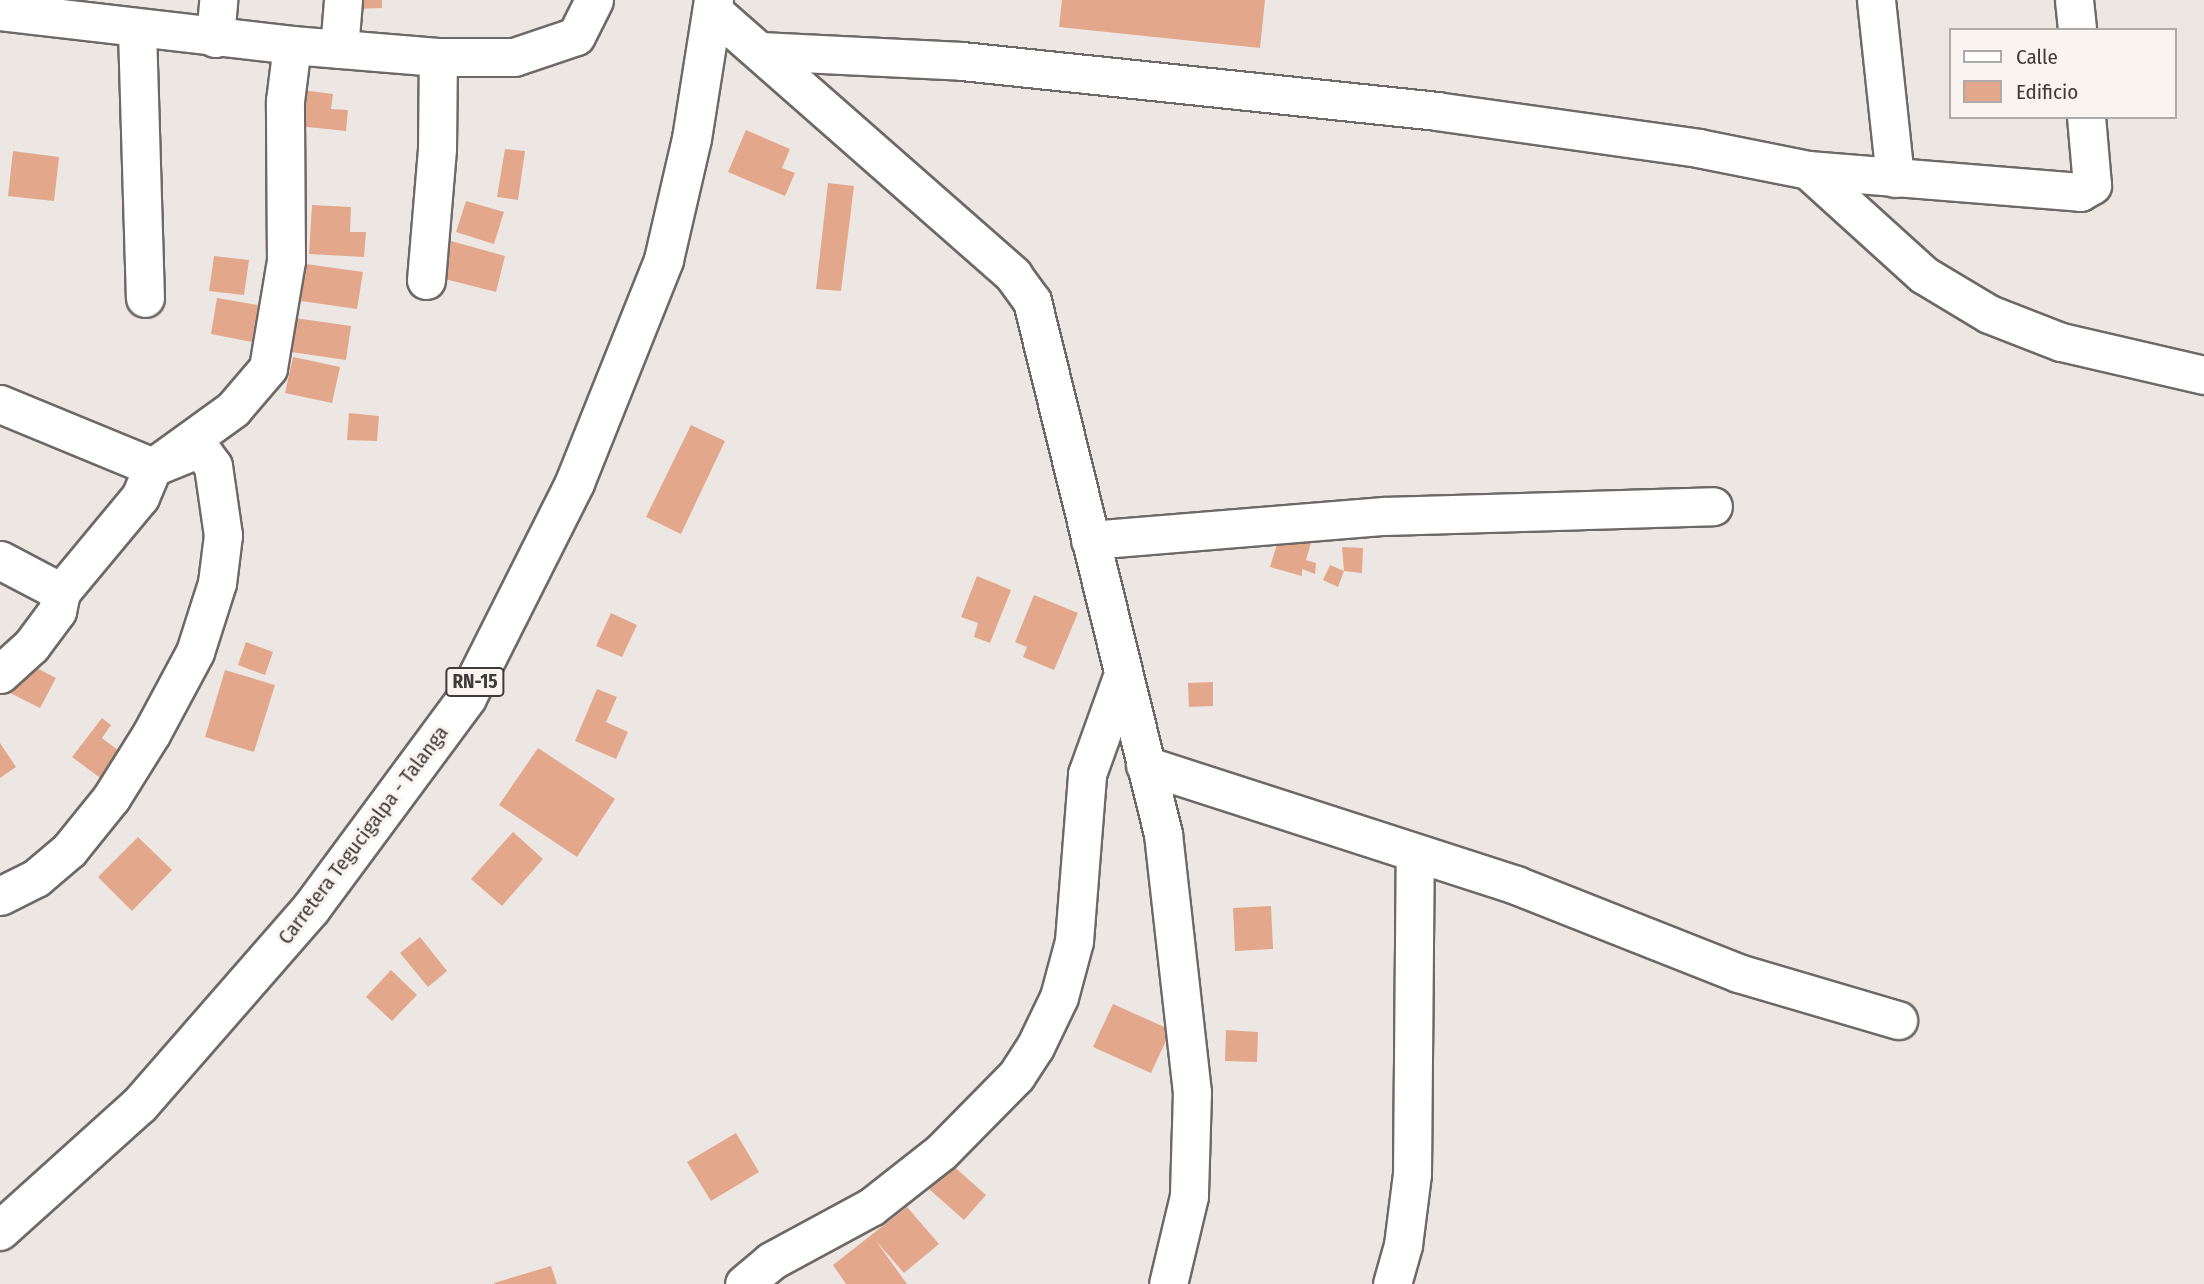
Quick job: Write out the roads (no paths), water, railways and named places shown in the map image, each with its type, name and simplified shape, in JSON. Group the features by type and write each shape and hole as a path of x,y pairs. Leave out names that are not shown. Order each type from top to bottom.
{"main road":[{"name":"Carretera Tegucigalpa - Talanga","path":"0,1231 149,1094 311,909 467,698 575,483 664,260 692,139 714,5"}],"street":[{"path":"215,38 218,0"},
{"path":"339,49 343,0"},
{"path":"0,11 81,12 137,30 292,45 438,57 514,57 576,36 594,0"},
{"path":"1876,0 1895,178"},
{"path":"2074,0 2077,28"},
{"path":"714,5 760,51 1013,275 1032,301 1122,677 1163,834 1192,1092 1189,1196 1168,1284"},
{"path":"137,30 145,298"},
{"path":"0,674 31,646 57,611 61,592 140,497 153,467 233,409 268,368 286,261 285,100 292,45"},
{"path":"760,51 962,61 1423,109 1698,148 1808,170 2080,192 2092,185 2086,119"},
{"path":"426,280 437,148 438,57"},
{"path":"1808,170 1924,275 1990,314 2061,342 2204,375"},
{"path":"0,404 153,467 200,448 212,466 220,497 223,535 217,583 195,652 151,734 103,808 53,864 0,896"},
{"path":"1090,540 1384,516 1713,506"},
{"path":"0,560 61,592"},
{"path":"744,1284 771,1261 871,1207 941,1152 1016,1076 1035,1047 1059,997 1074,941 1087,774 1122,677"},
{"path":"1144,765 1415,855 1516,885 1738,973 1898,1020"},
{"path":"1392,1284 1403,1245 1412,1174 1415,855"}]}
